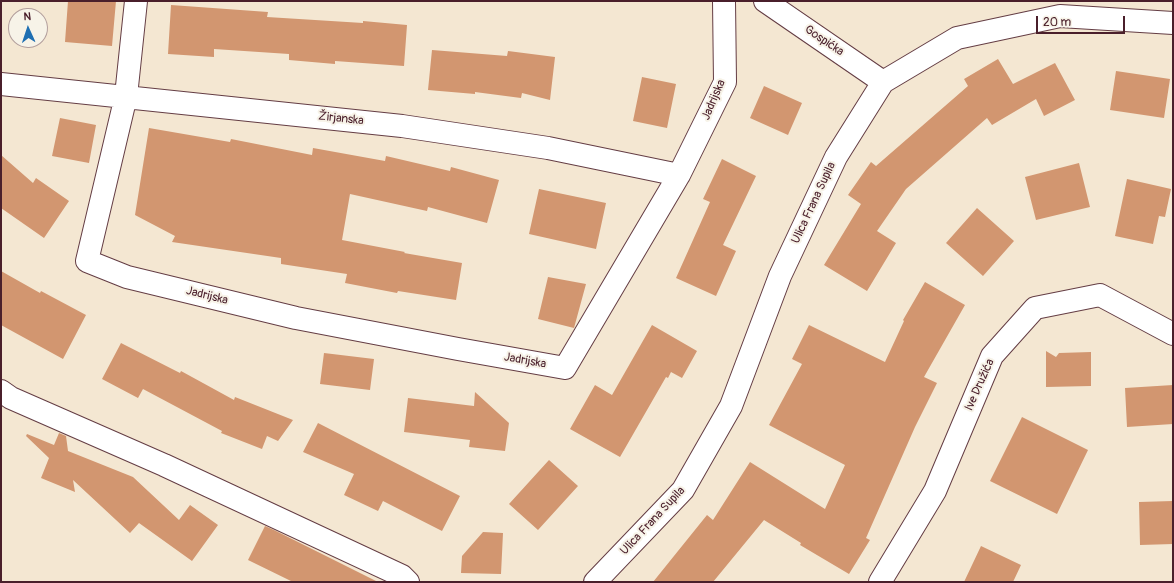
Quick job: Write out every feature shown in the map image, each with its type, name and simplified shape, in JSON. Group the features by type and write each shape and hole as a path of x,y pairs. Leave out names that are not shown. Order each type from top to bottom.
{"street":[{"path":"126,96 136,1"},
{"name":"Jadrijska","path":"126,96 86,261 127,277 296,318 565,368 679,174 725,82 724,1"},
{"name":"Gospićka","path":"765,1 883,82"},
{"name":"Ulica Frana Supila","path":"595,582 687,484 731,406 780,276 836,157 883,82 957,38 1060,16 1173,23"},
{"name":"Žirjanska","path":"1,84 402,126 548,148 679,174"},
{"name":"Ive Družića","path":"880,582 935,491 992,356 1035,308 1100,295 1173,334"},
{"path":"1,391 11,398 164,465 287,522 402,576 408,582"}],"building":[{"path":"68,1 116,1 112,46 65,42"},
{"path":"171,5 268,12 267,17 363,23 363,21 407,25 404,66 335,61 335,64 289,60 289,54 214,49 214,57 168,54"},
{"path":"432,50 507,56 508,51 555,57 550,100 522,93 521,98 475,92 475,94 428,90"},
{"path":"998,59 1013,84 1055,63 1075,100 1044,116 1036,99 992,125 987,118 906,189 877,231 896,243 867,291 824,265 861,204 848,195 871,162 876,166 968,86 964,79"},
{"path":"1116,71 1170,79 1164,118 1110,110"},
{"path":"642,77 676,84 667,128 633,121"},
{"path":"764,86 802,103 788,135 750,118"},
{"path":"60,118 96,125 89,163 52,156"},
{"path":"149,128 230,142 231,139 312,155 313,148 385,161 386,156 450,171 451,167 499,180 487,223 428,207 427,211 350,194 342,240 462,263 456,300 398,291 397,293 345,283 347,274 281,264 281,258 172,242 175,236 135,215"},
{"path":"1,155 33,183 36,178 69,201 44,238 1,208"},
{"path":"722,159 756,176 723,245 736,251 716,296 676,278 710,202 703,199"},
{"path":"1079,163 1090,207 1036,220 1025,177"},
{"path":"1127,179 1171,189 1165,217 1159,216 1153,244 1115,236"},
{"path":"539,189 606,203 596,249 529,234"},
{"path":"977,208 1014,241 983,276 946,243"},
{"path":"1,271 40,293 41,291 86,315 63,359 1,325"},
{"path":"548,277 586,284 574,328 538,319"},
{"path":"925,282 965,305 924,377 937,383 915,427 866,538 870,540 849,574 800,545 801,543 764,520 713,582 653,582 707,515 713,520 750,462 825,509 845,465 769,425 802,364 792,359 809,325 885,362 904,321 903,320"},
{"path":"652,325 697,351 682,378 671,372 668,378 666,377 620,457 570,429 595,385 612,395"},
{"path":"121,343 180,373 181,371 234,400 235,397 293,420 278,441 267,436 262,449 221,433 222,431 143,389 138,398 102,379"},
{"path":"1046,351 1056,357 1059,353 1091,352 1091,386 1046,387"},
{"path":"324,353 374,359 370,390 320,384"},
{"path":"1173,385 1173,424 1127,427 1125,388"},
{"path":"475,392 509,423 505,451 469,447 470,440 404,432 408,398 474,406"},
{"path":"1022,417 1088,450 1057,514 990,481"},
{"path":"318,423 460,496 442,531 383,501 378,511 344,495 354,474 303,452"},
{"path":"59,433 66,436 68,451 133,477 179,520 190,505 218,525 192,561 139,523 130,533 73,480 75,492 41,478 49,458 26,436 27,434 54,445"},
{"path":"549,460 578,486 538,530 509,504"},
{"path":"1173,501 1173,544 1140,545 1139,502"},
{"path":"265,526 378,582 293,582 248,560"},
{"path":"483,532 503,533 501,574 461,573 462,556"},
{"path":"981,546 1021,565 1013,582 964,582"}]}
